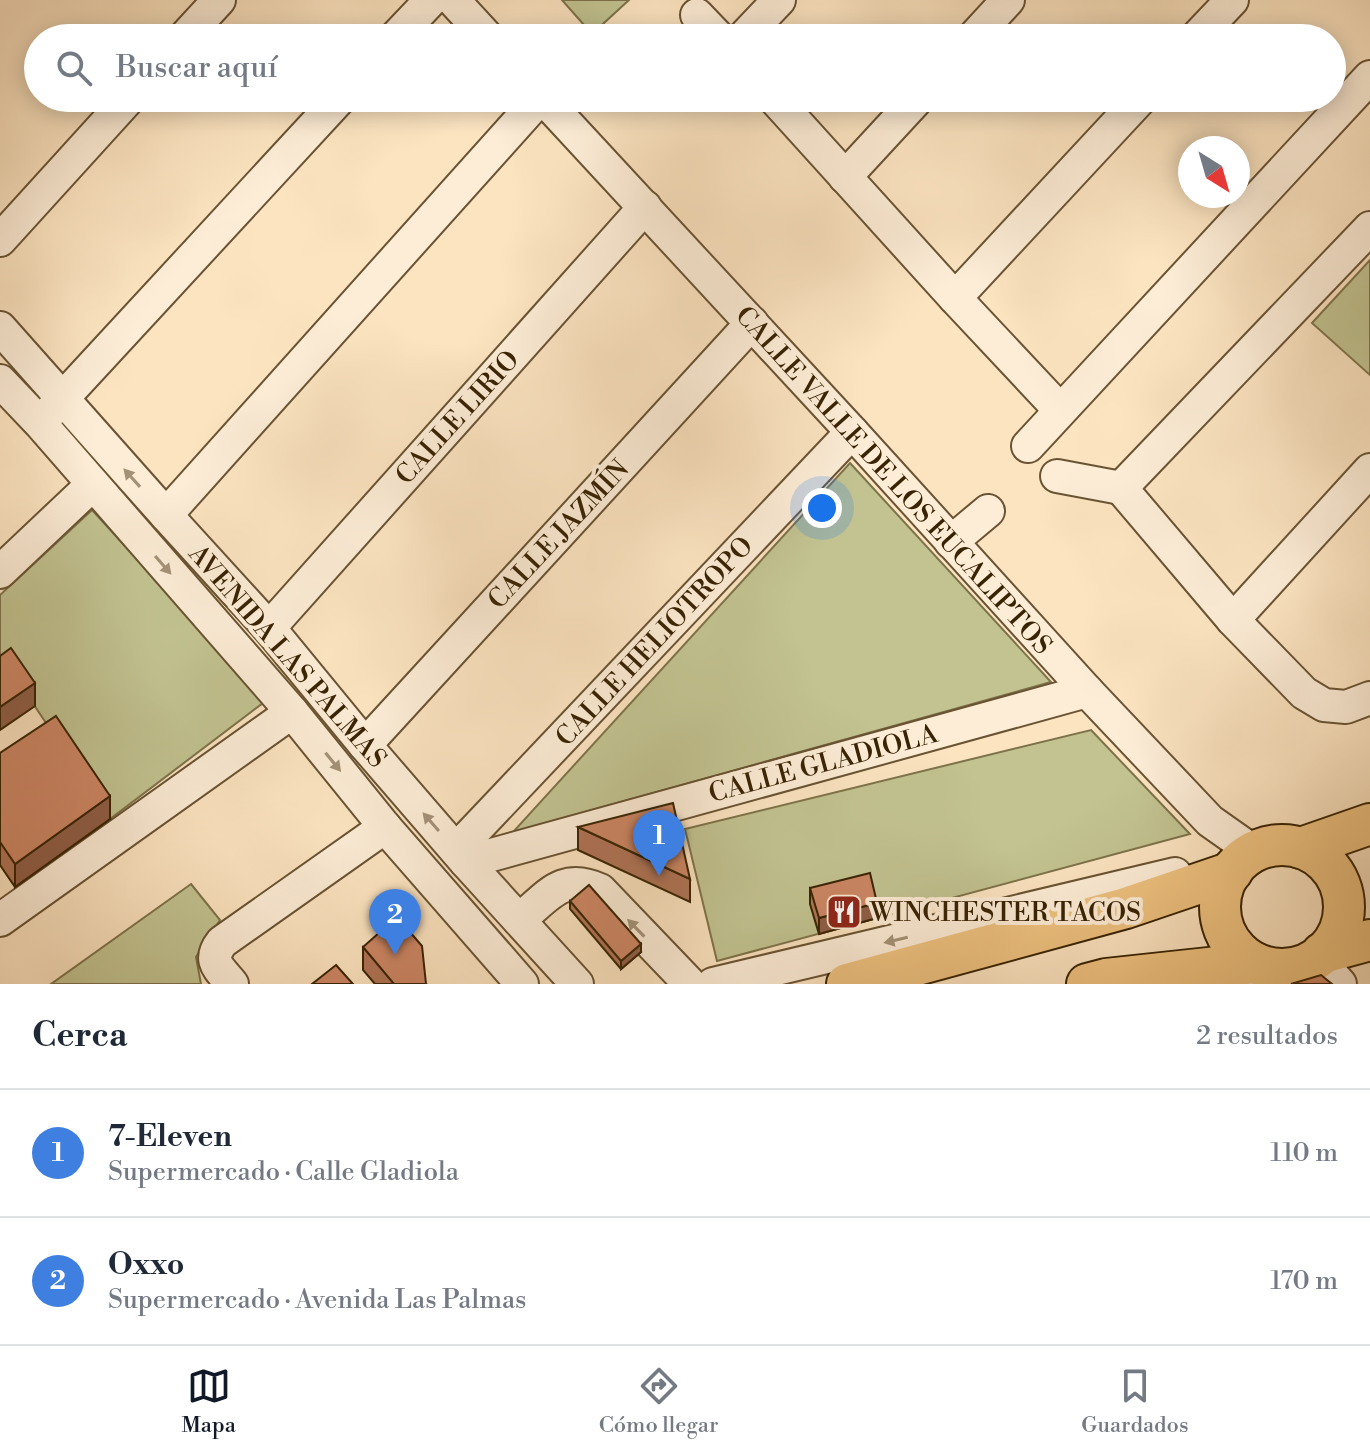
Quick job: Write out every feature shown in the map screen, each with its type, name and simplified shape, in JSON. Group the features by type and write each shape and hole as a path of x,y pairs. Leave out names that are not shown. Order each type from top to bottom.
{"main road":[{"path":"1301,848 1370,824"},
{"path":"847,984 1126,908 1269,847 1285,845 1319,856 1333,870 1341,888 1344,908 1341,927 1331,945 1294,969"},
{"path":"1243,860 1222,891 1220,912 1226,933 1238,950 1294,969"},
{"path":"1087,984 1106,979 1294,969 1370,940"}],"street":[{"path":"197,24 219,0"},
{"path":"408,24 431,0"},
{"path":"453,0 475,24"},
{"path":"756,24 779,0"},
{"path":"986,24 1008,0"},
{"path":"1209,24 1232,0"},
{"path":"697,15 706,24"},
{"path":"1346,103 1370,77"},
{"path":"0,240 116,112"},
{"path":"40,423 327,112"},
{"path":"166,515 529,112"},
{"name":"CALLE VALLE DE LOS EUCALIPTOS","path":"555,112 1243,860"},
{"path":"787,112 1060,410"},
{"path":"845,177 905,112"},
{"path":"955,298 1128,112"},
{"path":"1028,446 1337,112"},
{"name":"CALLE LIRIO","path":"269,628 645,207"},
{"path":"1121,488 1370,228"},
{"name":"CALLE JAZMÍN","path":"365,745 752,323"},
{"name":"AVENIDA LAS PALMAS","path":"0,328 269,628 461,856 577,984"},
{"name":"AVENIDA LAS PALMAS","path":"0,381 292,712 385,827 522,984"},
{"name":"CALLE HELIOTROPO","path":"461,856 852,432"},
{"path":"1233,620 1370,470"},
{"path":"1057,476 1121,488 1233,620 1304,693 1324,705 1358,702"},
{"path":"0,572 93,484"},
{"path":"951,542 988,511"},
{"name":"CALLE GLADIOLA","path":"461,856 548,839 1087,691"},
{"path":"0,920 292,712"},
{"path":"232,984 216,964 214,951 222,942 385,827"},
{"path":"548,839 563,884"},
{"path":"713,984 1243,860"},
{"path":"519,920 563,884 580,883 600,890 690,984"}],"green space":[{"path":"562,0 629,0 603,24 583,24"},
{"path":"1370,260 1370,375 1312,323"},
{"path":"850,463 1051,682 513,832"},
{"path":"92,510 267,700 110,819 0,654 0,595"},
{"path":"1091,730 1190,834 717,961 685,829"},
{"path":"191,884 220,920 196,957 201,984 51,984"}],"building":[{"path":"11,648 35,683 0,707 0,656"},
{"path":"56,716 110,796 15,864 0,842 0,753"},
{"path":"673,803 690,879 578,827"},
{"path":"870,873 877,903 819,918 810,888"},
{"path":"589,885 641,944 621,961 570,901"},
{"path":"397,917 422,946 426,984 394,984 363,947"},
{"path":"336,965 353,984 312,984"},
{"path":"1321,975 1332,984 1291,984"}],"place":[{"name":"7-Eleven","path":"659,876"},
{"name":"WINCHESTER TACOS","path":"844,912"},
{"name":"Oxxo","path":"395,955"}]}
